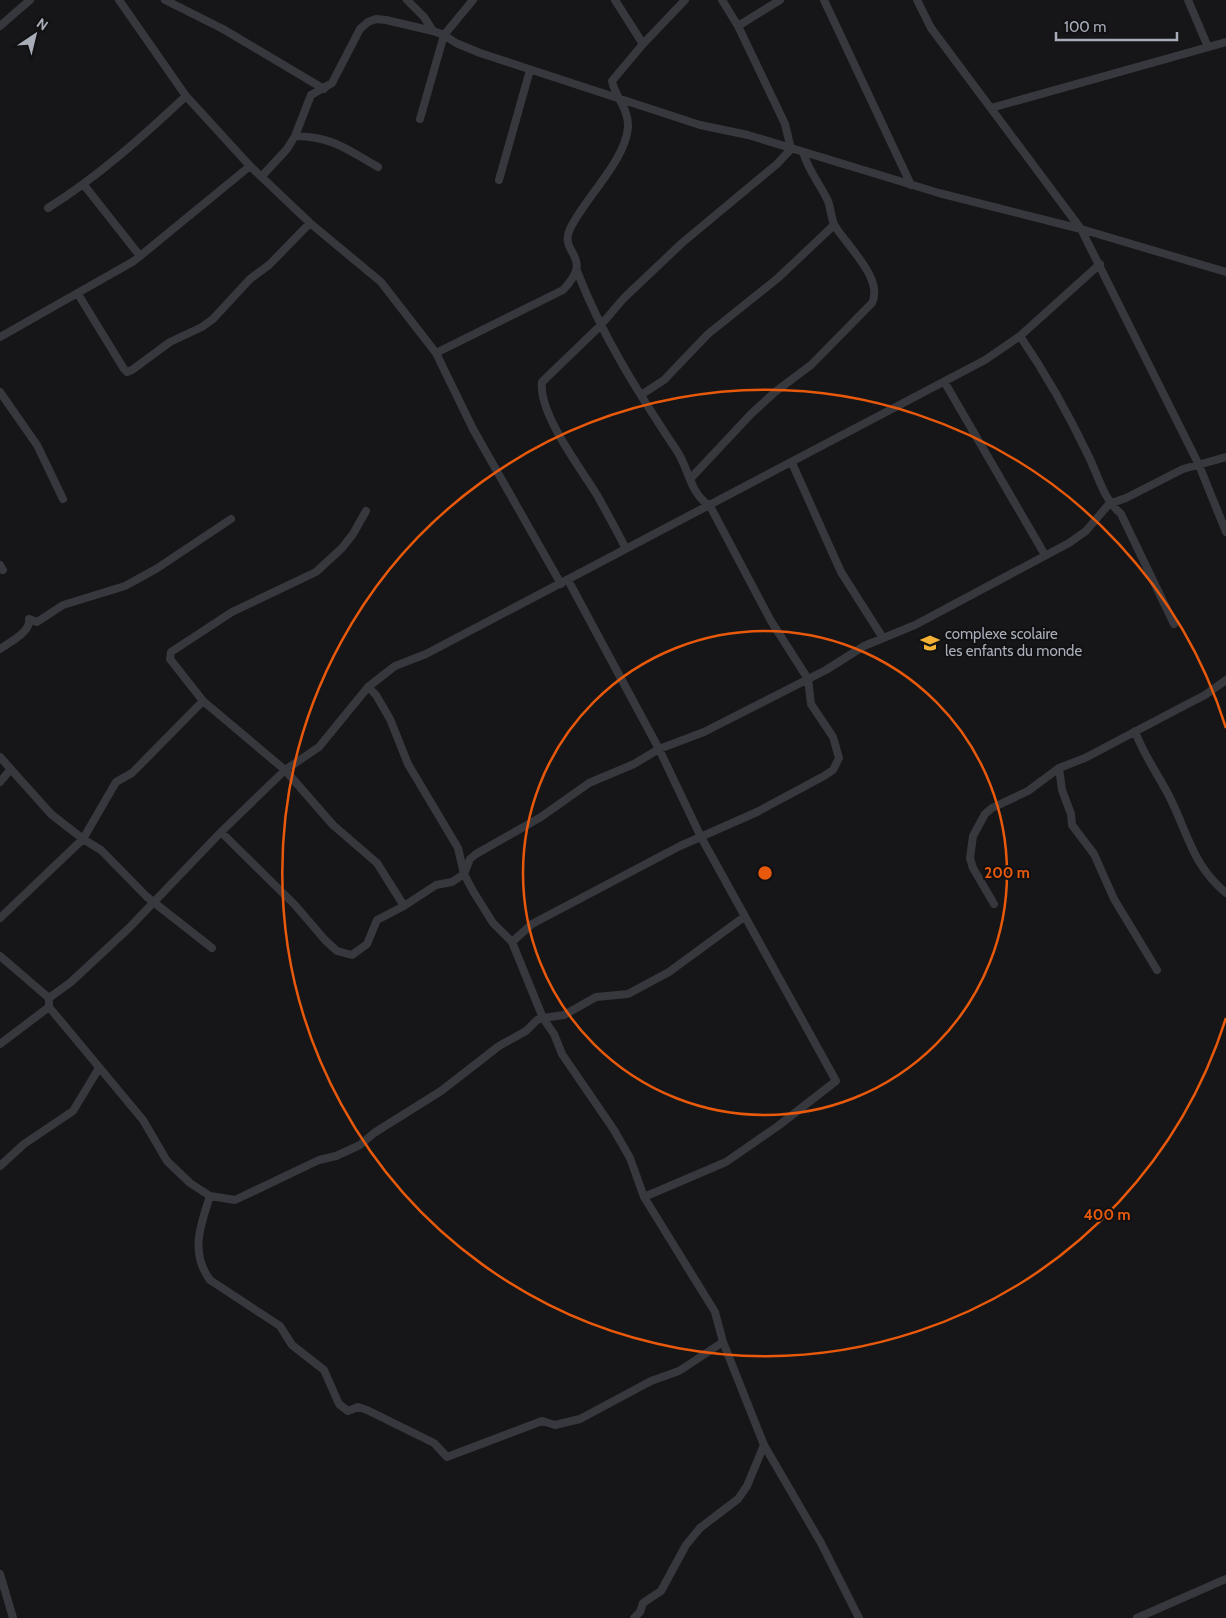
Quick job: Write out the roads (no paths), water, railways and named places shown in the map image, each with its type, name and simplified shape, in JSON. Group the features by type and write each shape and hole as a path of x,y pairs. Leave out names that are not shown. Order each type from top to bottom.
{"street":[{"path":"0,26 30,0"},
{"path":"119,0 186,96 250,166 310,224 381,282 436,353 474,429 564,582 658,750 701,837 744,917 836,1081 778,1126 726,1162 644,1197"},
{"path":"164,0 223,29 324,89"},
{"path":"407,0 433,31"},
{"path":"420,119 444,35 473,0"},
{"path":"615,0 642,44"},
{"path":"512,942 532,924 701,837 757,812 824,776 837,764 839,758 836,744 811,704 808,679 770,621 710,506 695,491 691,478 678,452 662,430 600,326 570,249 570,229 626,140 627,116 616,96 612,81 642,44 686,0"},
{"path":"722,0 738,26 785,124 791,149"},
{"path":"738,26 780,0"},
{"path":"824,0 911,184"},
{"path":"917,0 932,28 1081,229 1198,465 1226,532"},
{"path":"1188,0 1208,47"},
{"path":"262,176 288,149 311,95 332,83 360,29 368,22 376,19 433,31 480,53 700,125 748,136 911,184 1081,229 1226,272"},
{"path":"991,108 1226,42"},
{"path":"499,180 530,70"},
{"path":"48,208 84,185 118,159 186,96"},
{"path":"295,136 316,137 333,141 378,167"},
{"path":"626,549 596,494 576,467 557,429 542,387 545,378 600,326 624,298 682,243 777,164 791,149"},
{"path":"691,478 751,414 775,392 812,365 872,303 876,293 858,256 834,224 827,200 807,166 803,152"},
{"path":"0,337 78,294 140,256 250,166"},
{"path":"84,185 140,256"},
{"path":"78,294 127,372 170,342 212,319 250,279 269,265 310,224"},
{"path":"641,395 664,380 708,334 778,278 834,224"},
{"path":"49,998 71,982 129,928 221,832 285,770 319,747 368,687 395,666 426,654 985,360 1020,336 1100,264"},
{"path":"436,353 563,290 578,271"},
{"path":"1020,336 1047,376 1089,457 1110,504 1121,514 1174,624"},
{"path":"945,382 1045,555"},
{"path":"0,392 37,445 63,499"},
{"path":"221,832 295,905 325,940 343,954 352,955 360,951 367,944 377,920 404,906 436,885 452,882 464,874 470,859 476,854 542,817 589,783 634,764 658,750 704,732 808,679 864,646 944,610 1086,531 1110,504 1126,498 1165,476 1226,457"},
{"path":"792,462 841,572 883,638"},
{"path":"366,511 347,541 316,572 232,612 171,652 170,659 203,701 285,770 333,825 376,863 404,906"},
{"path":"0,649 26,630 30,624 29,619 37,622 63,605 125,586 156,569 231,519"},
{"path":"994,904 973,868 970,858 973,836 985,814 992,808 1028,791 1058,768 1085,758 1206,695 1226,680"},
{"path":"368,687 376,695 390,719 408,764 458,848 464,874 493,923 512,942 543,1018 554,1034 562,1054 614,1130 630,1158 644,1197 715,1312 723,1342 764,1445 822,1543 859,1618"},
{"path":"0,918 83,839 116,782 132,773 203,701"},
{"path":"1135,731 1142,751 1172,802 1201,868 1226,893"},
{"path":"0,757 51,814 83,839 101,850 154,901 212,948"},
{"path":"1058,768 1062,790 1071,814 1072,825 1094,854 1114,899 1157,970"},
{"path":"0,782 11,769"},
{"path":"0,956 49,998 49,1007 143,1120 167,1160 190,1182 210,1196 235,1200 319,1160 336,1156 360,1145 374,1133 441,1091 499,1046 526,1031 537,1020 564,1015 596,997 628,994 669,972 744,917"},
{"path":"0,1044 49,1007"},
{"path":"0,1166 24,1144 73,1111 99,1068"},
{"path":"210,1196 198,1242 198,1256 210,1280 280,1326 292,1345 324,1370 339,1404 348,1411 358,1407 367,1410 434,1443 447,1457 542,1420 555,1425 580,1419 651,1382 678,1371 723,1342"},
{"path":"634,1618 643,1603 660,1591 686,1545 700,1528 738,1499 747,1486 764,1445"},
{"path":"0,1574 13,1618"},
{"path":"1137,1618 1226,1579"}],"place":[{"name":"complexe scolaire les enfants du monde","path":"930,643"}]}
